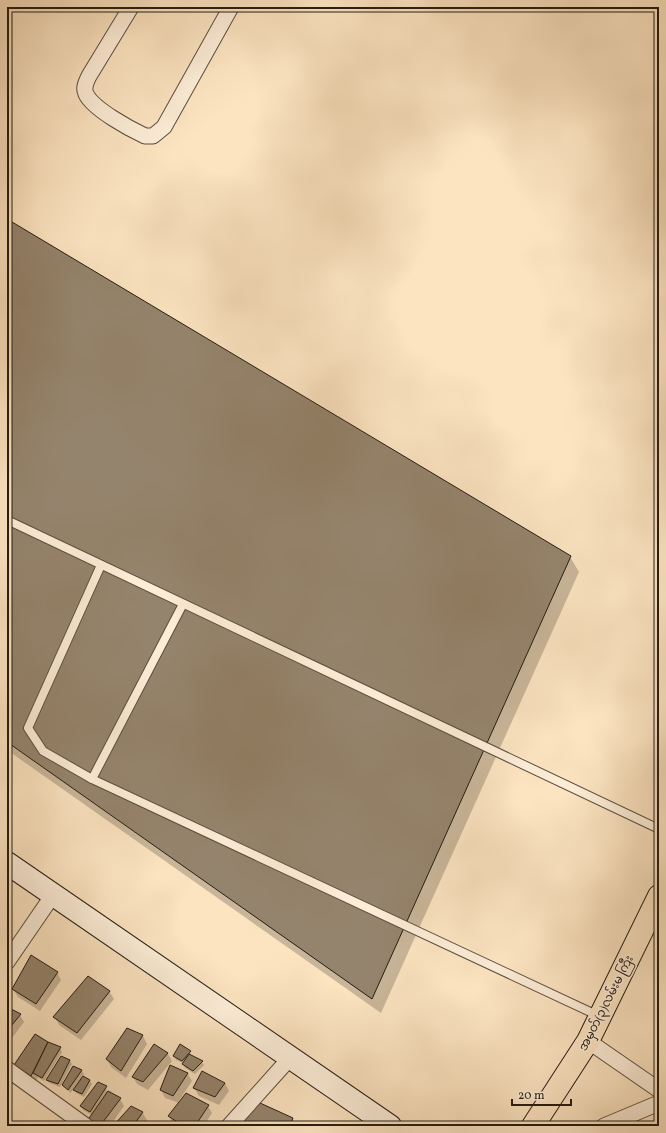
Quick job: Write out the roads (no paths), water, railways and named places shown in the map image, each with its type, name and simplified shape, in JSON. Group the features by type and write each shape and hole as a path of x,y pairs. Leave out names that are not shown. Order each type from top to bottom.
{"main road":[{"name":"အမှတ်(၃)လမ်းမ ကြီး","path":"533,1126 588,1041 659,896"}],"street":[{"path":"131,7 85,85 86,93 92,104 145,136 152,136 164,127 231,7"},
{"path":"7,863 389,1126"},
{"path":"7,962 53,895"},
{"path":"588,1041 659,1090"},
{"path":"229,1126 290,1058"},
{"path":"7,1069 86,1126"},
{"path":"604,1126 659,1103"}],"lane":[{"path":"7,520 659,829"},
{"path":"101,565 28,728 43,751 92,779 600,1016"},
{"path":"92,779 183,604"}]}
